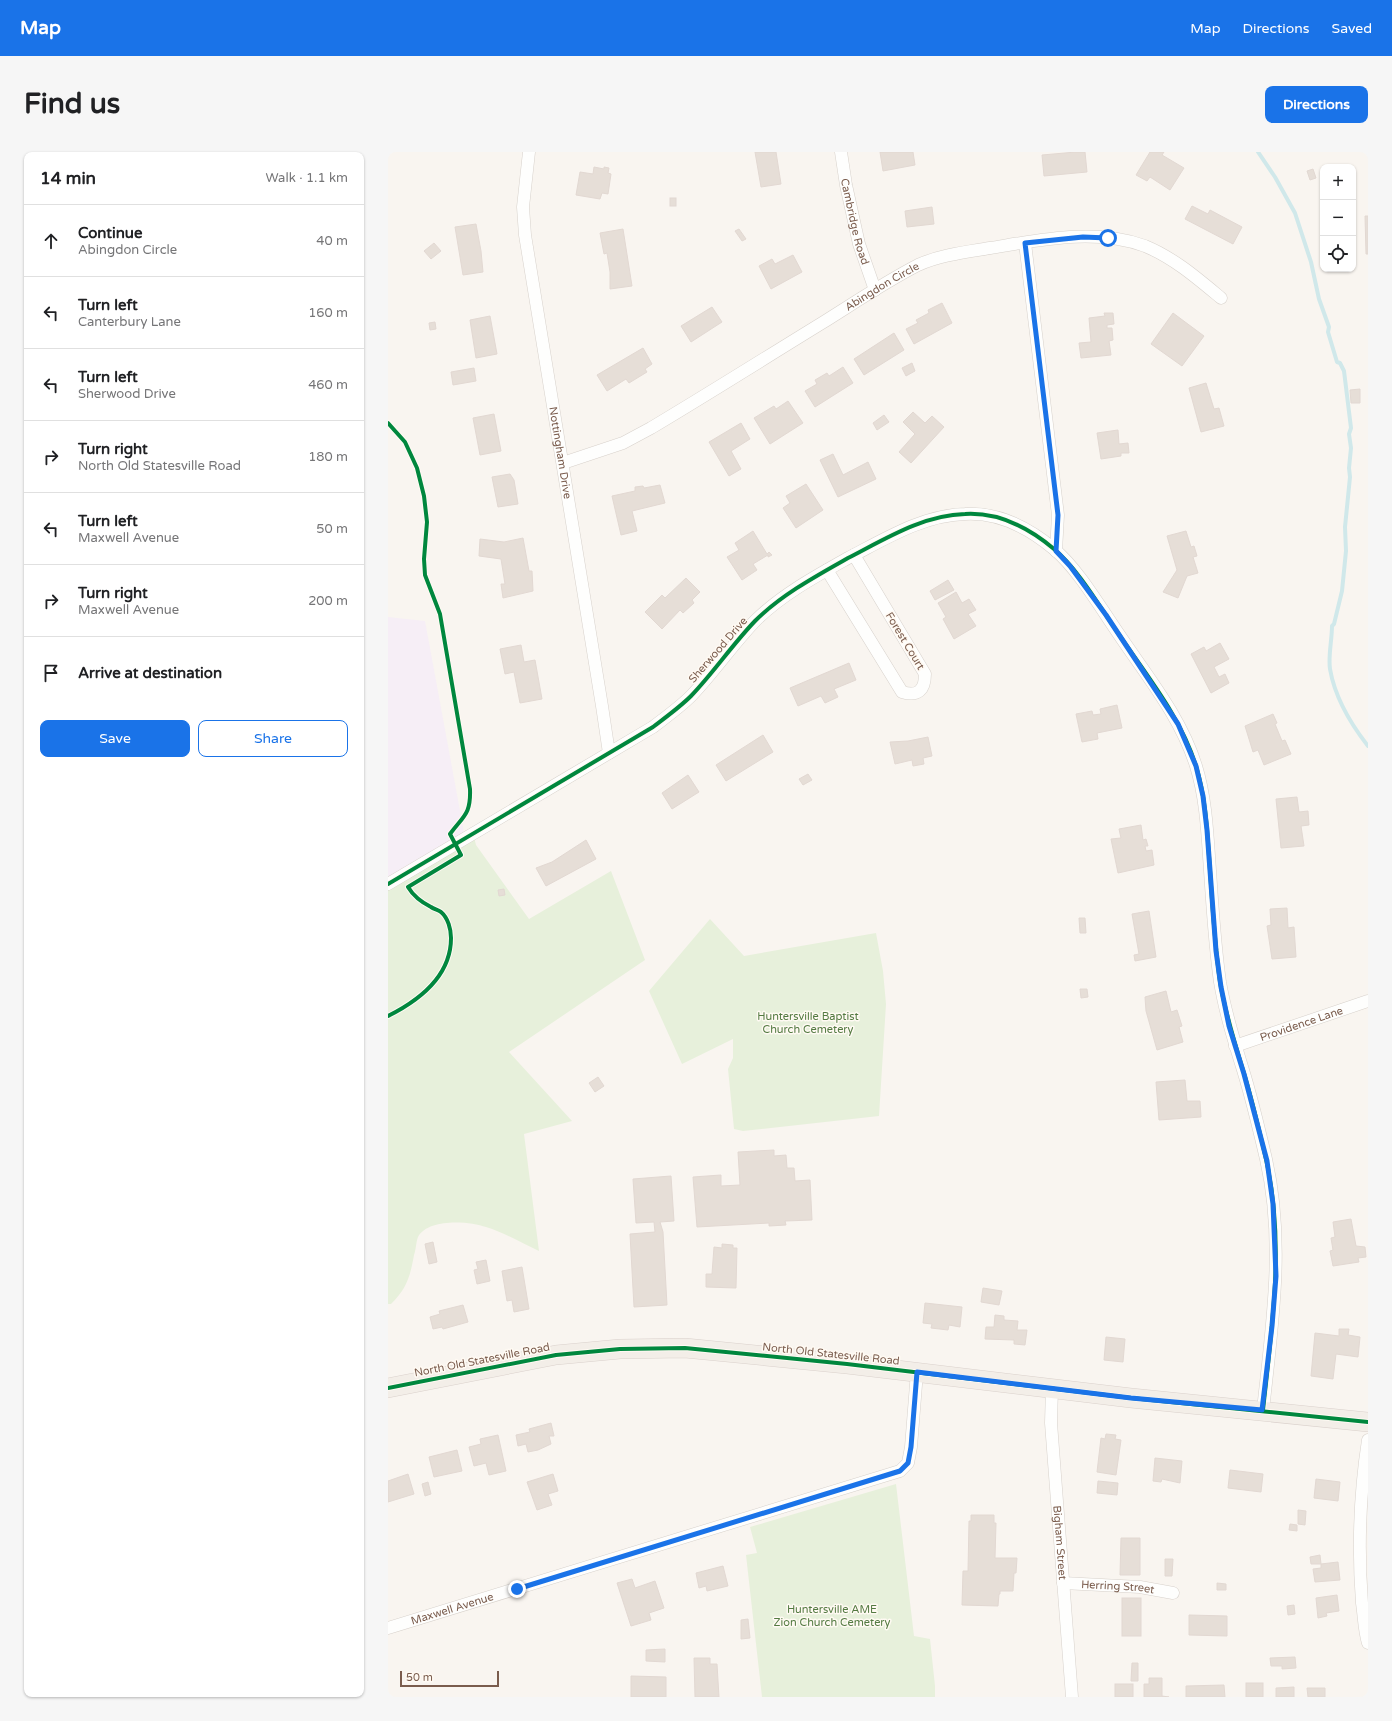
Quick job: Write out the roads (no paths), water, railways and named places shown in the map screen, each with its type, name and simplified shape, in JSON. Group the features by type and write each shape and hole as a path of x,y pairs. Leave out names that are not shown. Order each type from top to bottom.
{"main road":[{"name":"North Old Statesville Road","path":"388,1388 556,1355 620,1349 685,1348 917,1372 1131,1398 1262,1410 1368,1422"}],"street":[{"name":"Nottingham Drive","path":"529,152 523,207 525,234 563,463 608,753"},
{"name":"Cambridge Road","path":"841,152 846,185 859,244 875,290"},
{"name":"Abingdon Circle","path":"563,463 623,443 651,428 875,290 919,265 938,258 959,253 1025,243 1083,237 1108,238 1133,243 1152,250 1181,265 1221,298"},
{"path":"1025,243 1058,515 1056,551"},
{"name":"Sherwood Drive","path":"388,884 653,727 692,695 755,622 776,603 827,570 854,555 912,526 938,518 968,514 989,515 1004,519 1030,532 1056,551 1079,577 1178,724 1194,759 1203,796 1216,951 1224,1006 1267,1161 1273,1204 1276,1276 1272,1326 1262,1410"},
{"name":"Forest Court","path":"827,570 902,692 911,695 920,692 925,683 925,674 854,555"},
{"name":"Providence Lane","path":"1235,1046 1368,1000"},
{"name":"Maxwell Avenue","path":"388,1628 900,1471 908,1463 911,1447 917,1372"},
{"name":"Bigham Street","path":"1052,1388 1051,1423 1072,1697"},
{"path":"1368,1440 1365,1464 1360,1548 1361,1592 1368,1643"},
{"name":"Herring Street","path":"1063,1584 1140,1587 1173,1593"}],"waterway":[{"path":"1258,152 1275,177 1295,213 1311,262 1319,299 1329,327 1328,332 1337,362 1340,363 1344,371 1351,428 1349,434 1351,448 1349,468 1350,477 1345,527 1346,551 1342,591 1334,624 1332,626 1330,669 1339,700 1349,719 1368,746"}],"park label":[{"name":"Huntersville Baptist Church Cemetery","path":"808,1022"},
{"name":"Huntersville AME Zion Church Cemetery","path":"832,1615"}]}
